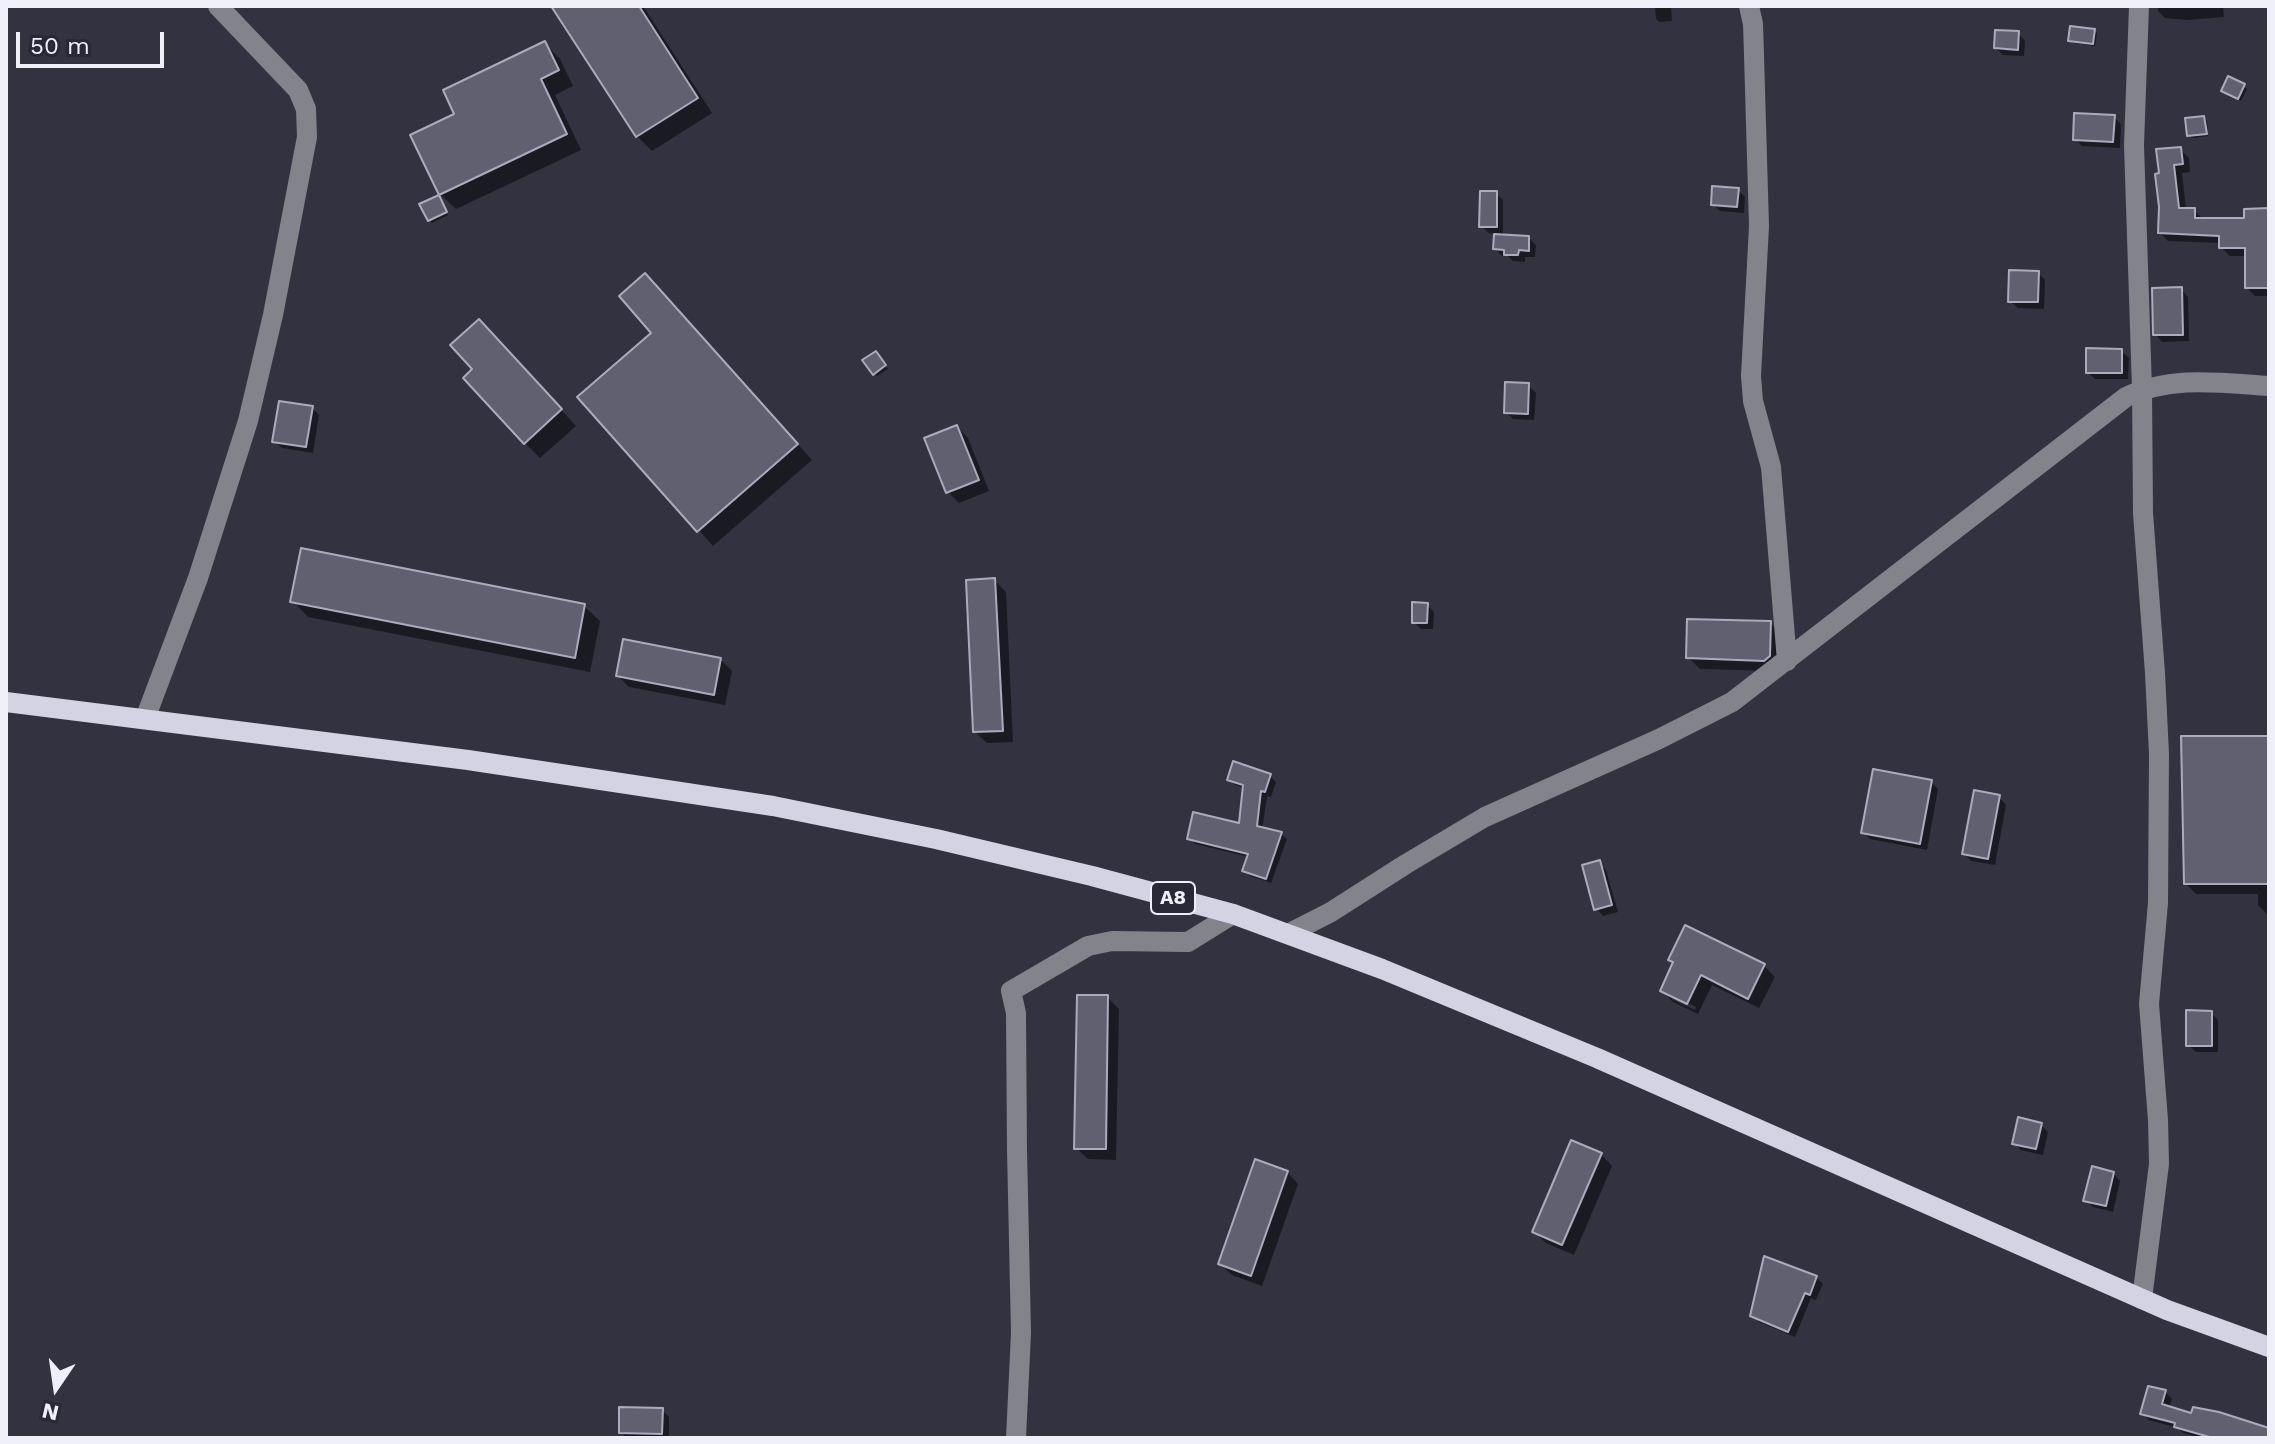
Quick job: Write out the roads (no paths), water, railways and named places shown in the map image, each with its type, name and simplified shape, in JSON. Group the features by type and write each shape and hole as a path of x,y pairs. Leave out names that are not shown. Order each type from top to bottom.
{"main road":[{"name":"A8","path":"6,702 468,760 773,806 936,839 1233,914 1382,969 1597,1058 2167,1310 2269,1347"}],"street":[{"path":"145,719 198,578 248,421 273,315 307,137 306,109 298,90 218,6"},
{"path":"1749,6 1753,24 1759,226 1751,376 1753,401 1771,467 1787,661"},
{"path":"2139,6 2134,145 2143,513 2159,754 2158,903 2149,1004 2159,1164 2142,1299"},
{"path":"1288,934 1331,912 1485,817 1659,739 1732,702 2126,397 2142,389 2165,384 2200,381 2269,386"},
{"path":"1016,1438 1021,1333 1016,1013 1011,991 1088,946 1112,941 1188,942 1233,914"}]}
